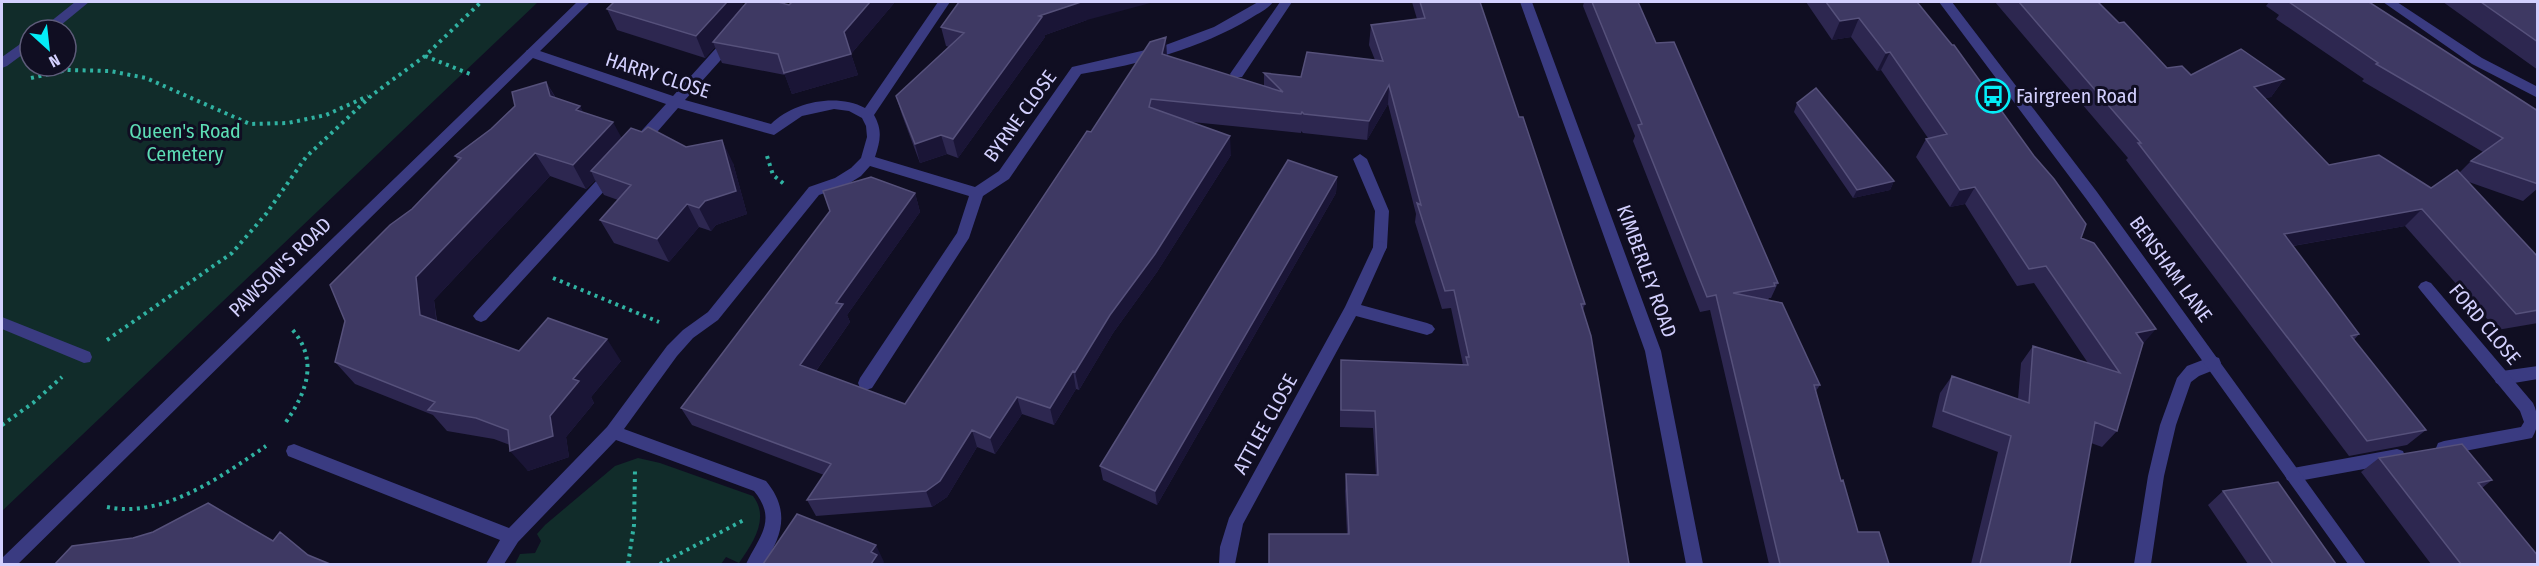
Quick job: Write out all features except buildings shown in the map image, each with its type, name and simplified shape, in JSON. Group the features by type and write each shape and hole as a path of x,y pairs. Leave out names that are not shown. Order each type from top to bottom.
{"street":[{"path":"62,18 83,2"},
{"name":"PAWSON'S ROAD","path":"7,564 264,311 584,2"},
{"path":"867,115 944,2"},
{"name":"BYRNE CLOSE","path":"977,193 1004,175 1077,70 1144,56 1184,43 1221,29 1267,2"},
{"path":"1237,74 1286,2"},
{"name":"KIMBERLEY ROAD","path":"1526,2 1653,351 1695,564"},
{"name":"BENSHAM LANE","path":"1945,2 1986,53 2358,564"},
{"path":"2389,2 2477,61 2538,93"},
{"path":"481,316 677,103 742,27"},
{"path":"2,63 18,51"},
{"name":"HARRY CLOSE","path":"532,53 677,103 774,130"},
{"path":"495,564 512,537 613,432 672,351 688,334 713,316 814,191 840,182 856,172 867,160 874,137 873,126 867,115 852,107 834,104 798,112 774,130"},
{"name":"ATTLEE CLOSE","path":"1227,564 1235,523 1352,309 1380,247 1382,211 1360,159"},
{"path":"866,383 964,234 970,209 977,193 867,160"},
{"name":"FORD CLOSE","path":"2426,287 2527,408 2532,423 2526,433 2433,450"},
{"path":"1352,309 1427,329"},
{"path":"2,323 84,357"},
{"path":"2142,564 2156,476 2168,425 2185,378 2193,371 2213,363"},
{"path":"2502,378 2538,372"},
{"path":"613,432 760,486 769,494 774,506 775,524 766,548 755,564"},
{"path":"294,451 512,537"},
{"path":"2293,475 2410,454"}],"path":[{"path":"2,424 33,403 84,357 232,253 266,214 306,157 372,94 425,56 481,2"},
{"path":"425,56 498,86"},
{"path":"27,79 67,70 110,70 146,78 250,124 288,123 326,115 372,94"},
{"path":"774,130 767,145 767,160 773,175 784,185 814,191"},
{"path":"526,267 688,334"},
{"path":"264,311 294,329 308,352 308,380 295,411 283,427"},
{"path":"628,564 634,525 636,440"},
{"path":"78,494 116,511 150,507 191,492 236,468 271,443"},
{"path":"660,564 699,542 774,506"}],"green space":[{"name":"Queen's Road Cemetery","path":"2,2 538,2 2,511"},
{"path":"638,458 660,463 753,496 758,504 760,522 754,539 739,563 726,557 721,564 515,564 520,554 535,553 541,541 537,534 545,525 615,466"}],"place":[{"name":"Fairgreen Road","path":"1993,96"}]}
